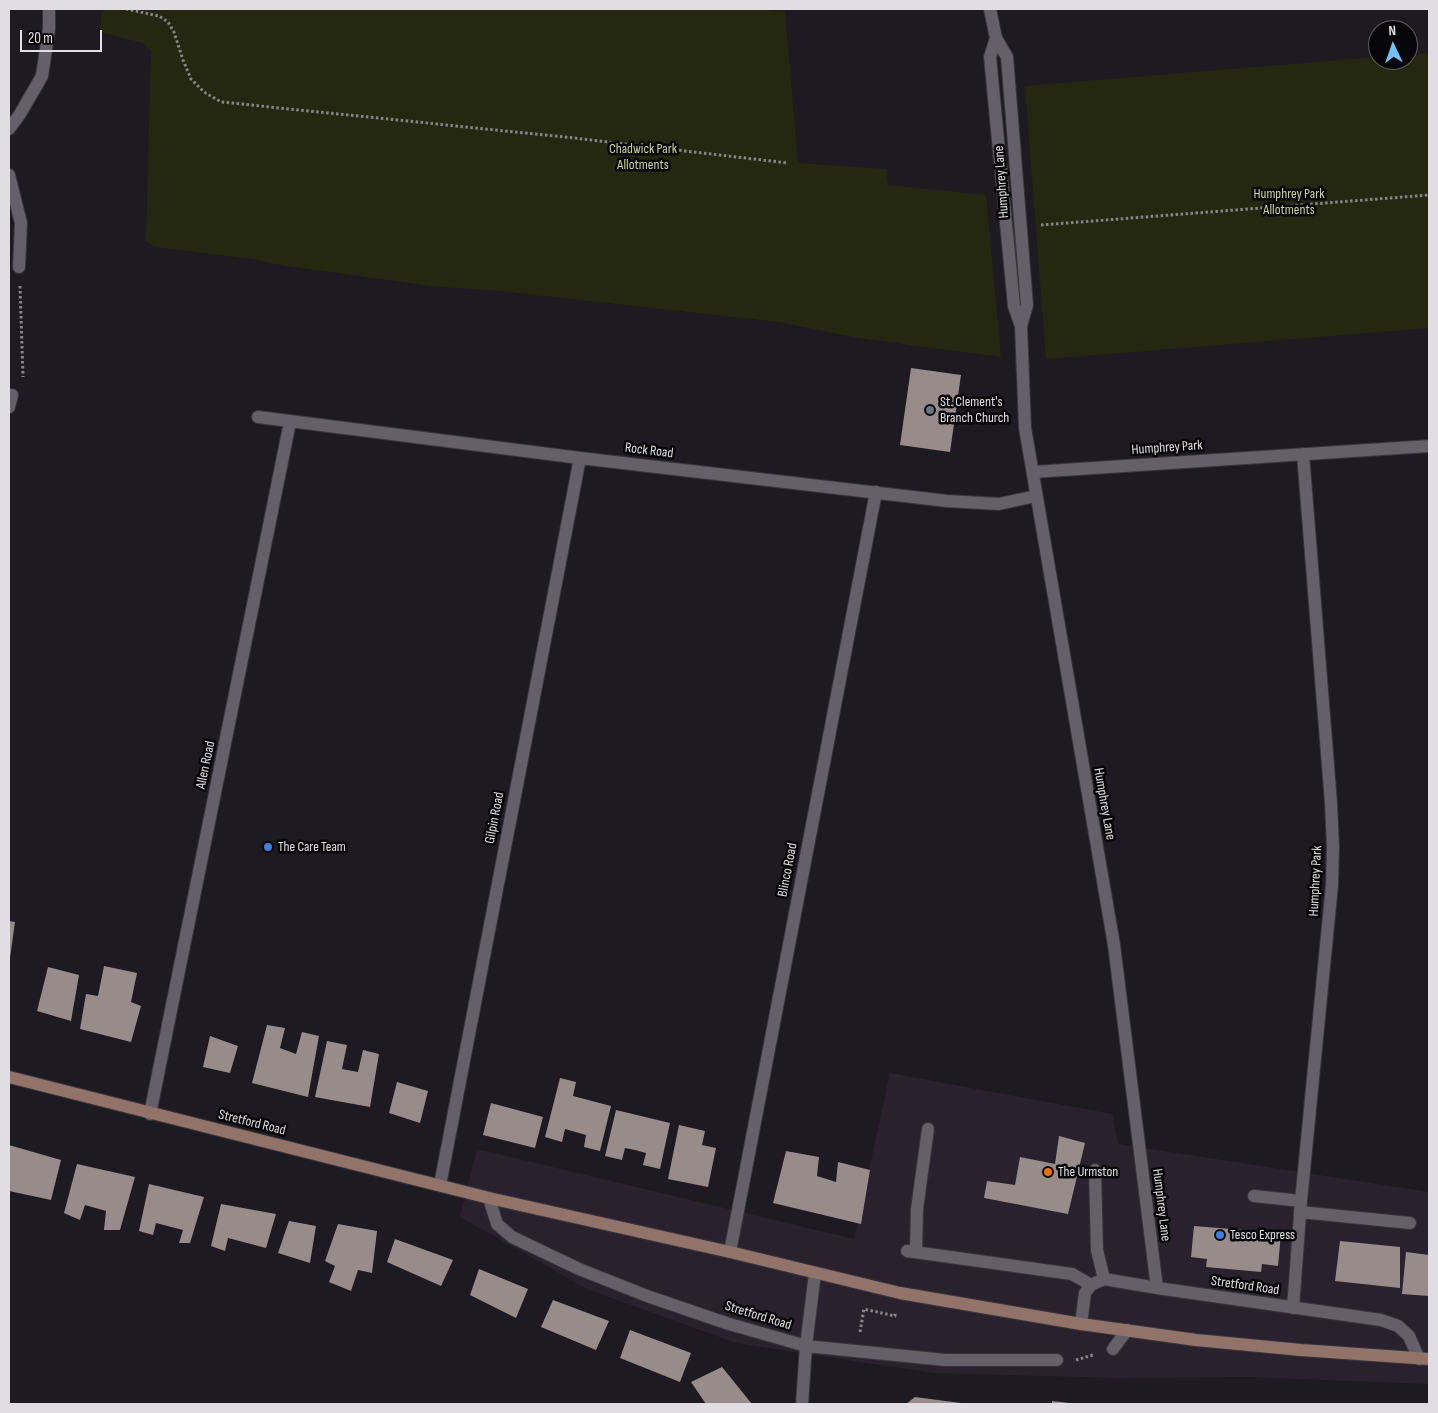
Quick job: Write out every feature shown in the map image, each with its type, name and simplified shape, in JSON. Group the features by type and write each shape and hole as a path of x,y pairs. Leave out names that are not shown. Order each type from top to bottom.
{"main road":[{"name":"Stretford Road","path":"9,1077 489,1198 730,1252 900,1293 1080,1324 1196,1340 1424,1359"}],"street":[{"path":"9,129 42,76 49,29 49,9"},
{"name":"Humphrey Lane","path":"990,9 996,38 1007,57 1026,305 1021,326 1025,428 1114,945 1157,1288"},
{"name":"Humphrey Lane","path":"996,38 990,57 1014,306 1021,326"},
{"path":"9,175 21,223 19,267"},
{"name":"Rock Road","path":"258,417 580,458 947,501 999,504 1036,496"},
{"name":"Allen Road","path":"150,1114 290,422"},
{"name":"Humphrey Park","path":"1033,472 1429,446"},
{"name":"Humphrey Park","path":"1293,1308 1300,1206 1332,885 1333,847 1303,454"},
{"name":"Gilpin Road","path":"440,1185 580,458"},
{"name":"Blinco Road","path":"730,1252 876,492"},
{"path":"928,1129 912,1251 1072,1274 1091,1285"},
{"path":"1080,1324 1085,1293 1091,1285 1104,1278 1098,1250 1095,1170"},
{"path":"1254,1196 1300,1206 1410,1222"},
{"name":"Stretford Road","path":"489,1198 497,1224 512,1236 579,1269 647,1296 726,1323 806,1346 945,1360 1058,1360"},
{"path":"802,1404 814,1273"},
{"name":"Stretford Road","path":"1104,1278 1157,1288 1381,1320 1398,1326 1409,1336 1424,1359"},
{"path":"1113,1349 1127,1330"}],"path":[{"path":"126,9 159,16 168,22 174,32 191,79 204,92 221,102 574,138 788,163"},
{"path":"1020,227 1429,195"},
{"path":"10,401 23,385 19,267"},
{"path":"1058,1360 1075,1360 1113,1349"}],"shaded area":[{"path":"890,1073 1112,1114 1118,1144 1429,1192 1429,1384 1248,1377 1116,1378 933,1373 736,1343 587,1289 460,1217 477,1149 854,1239"}],"green space":[{"name":"Chadwick Park Allotments","path":"102,9 757,9 785,12 798,163 886,169 888,185 986,195 1001,357 858,338 779,322 501,291 431,286 280,265 253,259 155,247 146,241 151,51 143,43 100,32"},
{"name":"Humphrey Park Allotments","path":"1429,53 1429,328 1046,359 1025,86 1368,58 1368,70 1418,70 1418,54"}],"building":[{"name":"St. Clement's Branch Church","path":"911,368 961,375 950,452 900,445"},
{"path":"9,921 15,922 10,958 9,958"},
{"path":"104,966 137,973 131,1002 141,1006 131,1042 80,1029 86,994 98,996"},
{"path":"48,967 79,975 71,1021 37,1011"},
{"path":"267,1025 285,1028 280,1048 296,1054 302,1032 319,1036 308,1097 252,1083"},
{"path":"210,1036 238,1046 230,1073 203,1067"},
{"path":"327,1041 347,1045 342,1069 358,1072 363,1050 379,1054 370,1107 315,1097"},
{"path":"560,1078 576,1082 573,1096 611,1106 600,1151 584,1147 586,1135 565,1129 562,1142 545,1137"},
{"path":"397,1082 428,1091 420,1123 389,1113"},
{"path":"491,1103 543,1117 535,1148 483,1135"},
{"path":"616,1110 670,1123 660,1169 643,1165 646,1153 635,1150 625,1148 622,1160 605,1156"},
{"path":"679,1125 705,1131 702,1145 716,1148 708,1187 668,1179"},
{"name":"The Urmston","path":"1059,1136 1085,1143 1068,1214 984,1198 987,1181 1015,1185 1020,1157 1055,1164"},
{"path":"9,1145 61,1160 51,1200 9,1191"},
{"path":"786,1151 819,1157 817,1176 836,1182 838,1162 870,1170 861,1224 773,1203"},
{"path":"77,1164 135,1177 120,1230 104,1230 106,1211 85,1205 80,1220 64,1213"},
{"path":"149,1184 204,1197 190,1243 179,1243 183,1230 156,1223 153,1235 139,1231"},
{"path":"221,1204 276,1214 266,1248 228,1238 225,1251 211,1246"},
{"path":"289,1221 316,1226 310,1263 278,1253"},
{"path":"338,1224 377,1231 372,1273 358,1270 351,1291 329,1282 335,1266 325,1261"},
{"path":"1194,1226 1281,1233 1278,1266 1262,1264 1261,1272 1206,1267 1207,1259 1191,1257"},
{"path":"395,1239 453,1260 441,1286 387,1262"},
{"path":"1340,1241 1400,1247 1400,1288 1335,1281"},
{"path":"1406,1252 1429,1255 1429,1296 1402,1294"},
{"path":"479,1269 528,1289 516,1318 470,1295"},
{"path":"553,1300 609,1321 596,1350 541,1327"},
{"path":"630,1330 691,1353 680,1382 620,1358"},
{"path":"722,1367 752,1404 706,1404 691,1382"},
{"path":"915,1397 961,1403 961,1404 906,1404"},
{"path":"1052,1401 1070,1403 1070,1404 1052,1404"}],"place":[{"name":"St. Clement's Branch Church","path":"930,410"},
{"name":"The Care Team","path":"268,847"},
{"name":"The Urmston","path":"1048,1172"},
{"name":"Tesco Express","path":"1220,1235"}]}
